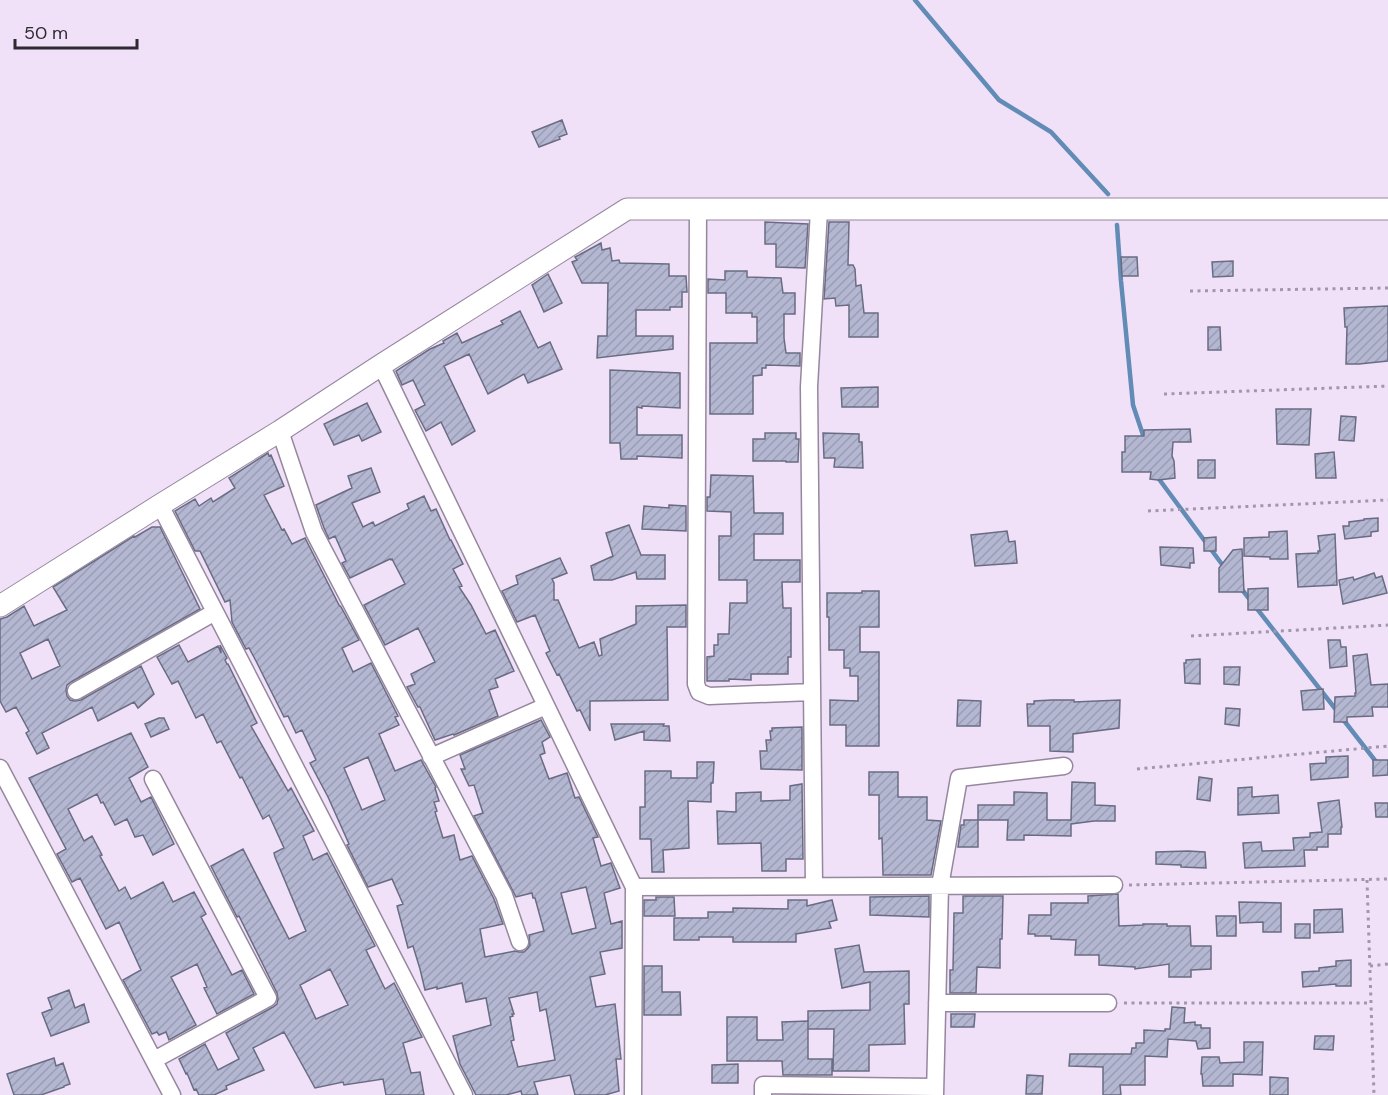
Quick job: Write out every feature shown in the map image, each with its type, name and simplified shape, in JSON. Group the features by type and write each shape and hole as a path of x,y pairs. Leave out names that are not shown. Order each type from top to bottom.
{"street":[{"path":"0,606 280,431 627,209 1388,209"},
{"path":"698,210 696,684 699,692 709,696 812,692"},
{"path":"814,886 809,387 819,210"},
{"path":"381,365 634,887 633,1095"},
{"path":"280,431 314,532 504,895 520,942"},
{"path":"160,505 464,1095"},
{"path":"76,691 215,612"},
{"path":"431,757 546,706"},
{"path":"763,1095 763,1085 935,1091 940,886 959,778 1064,766"},
{"path":"0,768 172,1095"},
{"path":"153,779 268,998 154,1060"},
{"path":"634,887 1114,885"},
{"path":"937,1003 1108,1004"}],"path":[{"path":"1190,291 1388,288"},
{"path":"1164,394 1388,386"},
{"path":"1148,511 1388,500"},
{"path":"1191,636 1388,625"},
{"path":"1137,769 1388,746"},
{"path":"1114,885 1388,879"},
{"path":"1367,880 1374,1095"},
{"path":"1370,966 1388,964"},
{"path":"1108,1004 1371,1003"}],"building":[{"path":"562,120 567,134 539,147 532,132"},
{"path":"765,222 808,224 805,268 776,267 776,244 765,244"},
{"path":"829,222 849,222 848,265 853,265 855,269 856,286 861,285 864,313 878,313 878,337 849,337 849,305 836,306 835,298 824,299"},
{"path":"601,243 602,250 610,248 612,261 669,264 669,276 686,276 687,292 682,292 682,307 670,307 670,310 636,310 636,336 673,336 673,349 597,358 598,336 607,336 608,283 582,283 572,262 577,260 575,257"},
{"path":"1121,257 1137,257 1138,276 1122,276"},
{"path":"1233,261 1233,276 1213,277 1212,262"},
{"path":"725,271 747,271 747,277 781,278 783,293 795,293 795,314 784,314 784,338 786,353 800,353 800,366 766,365 766,368 762,368 762,375 753,376 753,414 710,414 710,343 757,343 757,317 752,317 752,313 726,313 726,293 708,293 708,279 725,280"},
{"path":"548,274 562,303 544,312 532,285"},
{"path":"1388,306 1388,361 1346,364 1347,327 1345,327 1344,308"},
{"path":"520,311 538,348 550,342 562,369 528,383 524,374 488,394 469,354 444,366 475,431 452,445 441,422 426,431 415,410 425,405 413,380 402,385 396,371 457,333 462,343 503,324 501,321"},
{"path":"1208,327 1220,327 1221,350 1208,350"},
{"path":"610,370 680,373 680,408 637,407 637,435 682,435 682,458 637,456 637,459 621,459 620,443 610,443"},
{"path":"878,387 878,407 842,407 841,388"},
{"path":"367,403 381,432 362,441 359,435 334,445 324,424"},
{"path":"1276,409 1311,409 1309,445 1277,444"},
{"path":"1341,416 1356,417 1354,441 1339,440"},
{"path":"1190,429 1191,442 1173,442 1175,478 1158,480 1150,479 1151,472 1122,472 1125,436 1144,436 1144,430"},
{"path":"765,433 796,433 796,439 799,439 798,462 753,461 753,439 765,439"},
{"path":"823,433 859,434 859,442 862,442 863,468 834,467 835,458 824,458"},
{"path":"1334,452 1336,478 1316,478 1315,454"},
{"path":"268,453 269,456 271,455 284,486 264,495 292,544 305,538 359,640 342,648 353,672 371,663 398,716 395,717 399,725 379,734 395,771 421,760 436,787 439,801 434,802 437,811 435,812 443,838 454,835 460,860 472,856 494,899 503,924 480,929 485,957 515,951 524,952 530,945 529,935 544,931 532,893 516,897 474,816 483,813 474,785 469,786 461,769 465,769 460,755 541,720 550,737 542,742 545,753 540,755 549,779 567,773 575,798 579,797 598,837 593,838 601,866 611,863 620,888 604,893 611,924 622,921 622,948 600,952 605,974 590,977 596,1007 615,1004 621,1059 616,1059 619,1091 605,1095 575,1095 570,1075 534,1082 538,1095 522,1095 521,1091 506,1095 476,1095 460,1064 453,1036 491,1025 486,998 466,1002 462,983 425,990 413,946 408,948 397,906 403,904 392,879 368,887 347,845 349,844 328,797 310,763 316,760 302,730 296,733 288,716 284,717 249,648 246,649 232,622 230,600 225,602 200,551 195,551 175,511 195,499 199,506 211,498 213,502 235,488 229,478","holes":["368,757 385,800 362,810 344,768","586,887 596,928 572,934 561,893","537,992 540,1011 546,1009 555,1060 518,1067 511,1041 514,1040 510,1017 514,1014 509,998"]},
{"path":"1198,460 1215,460 1215,478 1198,478"},
{"path":"371,468 380,492 352,503 363,527 373,522 375,526 409,509 407,504 424,496 431,511 436,509 463,564 453,569 462,586 459,587 486,634 495,630 514,671 495,679 498,687 489,690 498,716 454,735 435,740 420,707 407,687 415,684 411,674 435,662 418,628 385,645 364,605 405,584 392,559 350,578 342,563 346,561 335,536 329,539 316,505 352,488 348,476"},
{"path":"711,475 753,476 754,513 783,513 783,534 754,534 754,560 800,560 800,582 782,582 783,608 791,608 791,657 788,657 788,674 751,674 751,680 707,681 707,657 714,656 714,645 718,645 718,634 729,634 730,603 747,603 747,580 719,580 719,536 731,536 731,512 707,511"},
{"path":"669,505 686,506 686,531 642,529 644,506 669,508"},
{"path":"1378,518 1378,531 1371,532 1371,536 1345,539 1343,526 1349,526 1349,522"},
{"path":"629,525 641,555 665,555 665,579 637,579 636,572 612,580 594,580 591,566 613,556 606,533"},
{"path":"152,527 160,527 200,609 71,682 67,685 66,690 70,700 81,700 141,666 154,694 138,708 134,702 98,721 92,707 42,733 49,748 37,754 26,733 29,731 16,707 6,712 0,701 0,619 24,606 34,626 67,610 53,587","holes":["48,639 60,666 32,679 20,653"]},
{"path":"1007,531 1009,542 1015,541 1017,563 975,566 971,535"},
{"path":"1287,531 1288,559 1244,556 1244,538 1269,537 1269,532"},
{"path":"1335,534 1337,585 1298,587 1296,554 1318,553 1320,551 1318,536"},
{"path":"1216,537 1216,551 1204,551 1204,538"},
{"path":"1160,547 1193,548 1194,563 1190,563 1190,568 1161,565"},
{"path":"1242,549 1244,592 1219,592 1219,568 1233,550"},
{"path":"560,558 567,573 552,579 554,600 558,600 579,648 594,642 599,656 602,655 600,639 636,624 636,606 686,605 686,627 667,627 668,700 590,701 590,731 546,653 550,651 535,615 517,622 502,591 518,584 516,576"},
{"path":"1374,573 1376,578 1382,576 1387,593 1343,604 1339,580 1353,577 1354,580"},
{"path":"1268,588 1268,610 1248,610 1248,589"},
{"path":"862,591 879,591 879,627 860,627 860,652 879,652 879,746 846,746 846,725 830,725 830,700 858,701 858,676 850,676 850,668 844,668 844,650 829,650 827,593 862,593"},
{"path":"1328,640 1340,640 1341,647 1346,647 1347,666 1330,668"},
{"path":"179,645 188,662 218,646 221,653 220,645 227,658 225,660 257,723 251,726 288,791 291,788 314,831 303,836 313,860 327,853 375,946 366,950 385,989 394,983 422,1037 403,1043 411,1073 420,1072 424,1095 386,1095 383,1079 344,1085 343,1082 315,1088 284,1032 253,1048 264,1070 226,1086 227,1089 214,1095 199,1095 196,1089 194,1090 179,1059 205,1044 218,1070 239,1059 226,1033 273,1007 277,1004 278,999 239,916 237,917 211,866 243,849 289,939 306,931 275,857 274,853 284,848 269,815 263,819 221,741 217,743 203,714 196,718 178,681 172,684 157,657","holes":["330,969 348,1005 316,1019 300,985"]},
{"path":"1367,654 1371,685 1388,684 1388,707 1372,707 1373,716 1347,717 1347,722 1334,722 1335,697 1355,696 1356,693 1353,656"},
{"path":"1200,659 1200,684 1185,683 1184,663 1186,660"},
{"path":"1224,667 1240,667 1239,685 1224,684"},
{"path":"1323,689 1324,709 1303,710 1301,691"},
{"path":"958,700 981,701 980,726 957,726"},
{"path":"1074,700 1074,702 1120,700 1119,728 1073,734 1073,752 1050,751 1050,726 1028,726 1027,704 1034,704 1034,701"},
{"path":"1226,708 1240,709 1239,726 1225,724"},
{"path":"164,718 169,729 151,737 145,724"},
{"path":"611,724 664,724 663,726 669,726 670,741 644,740 644,731 615,740"},
{"path":"802,727 802,770 761,769 760,751 767,751 766,740 771,740 772,728"},
{"path":"131,733 148,767 129,778 141,802 151,797 174,844 153,855 143,835 135,837 127,819 115,825 97,794 68,809 84,841 92,836 119,891 125,887 131,899 163,882 173,902 194,892 206,914 201,917 232,975 242,970 254,994 217,1014 204,988 207,987 197,964 171,977 196,1025 169,1040 166,1032 159,1035 157,1032 152,1034 123,980 141,970 119,922 106,929 80,878 72,882 57,854 66,849 29,778"},
{"path":"1348,756 1348,777 1311,780 1310,764 1326,763 1326,757"},
{"path":"1373,760 1388,760 1388,775 1373,776"},
{"path":"697,762 714,762 711,802 688,801 689,848 663,850 664,872 652,872 651,839 640,839 640,807 645,807 645,771 671,771 671,778 697,778"},
{"path":"869,772 898,772 898,797 927,797 927,820 941,821 931,875 883,875 882,838 879,839 879,795 869,795"},
{"path":"1199,777 1212,779 1210,801 1197,799"},
{"path":"1072,782 1095,783 1095,805 1115,806 1115,821 1071,824 1071,836 1024,835 1024,840 1007,840 1008,820 978,820 978,805 1014,805 1014,792 1047,793 1047,820 1071,820"},
{"path":"802,784 803,859 786,859 786,871 762,871 761,843 718,844 717,811 736,812 736,793 761,792 761,801 790,800 790,786"},
{"path":"1252,787 1252,797 1278,795 1279,813 1238,815 1238,788"},
{"path":"1339,800 1341,834 1328,834 1328,847 1304,850 1305,866 1245,868 1243,843 1261,842 1262,851 1294,850 1293,838 1310,837 1310,833 1322,832 1318,803"},
{"path":"1375,803 1388,803 1388,817 1376,817"},
{"path":"964,820 978,820 978,847 958,847 961,825 964,825"},
{"path":"1156,852 1205,852 1206,868 1156,864"},
{"path":"1118,894 1119,926 1167,924 1167,926 1190,926 1191,946 1211,946 1211,969 1191,970 1191,977 1169,977 1169,964 1135,969 1135,967 1099,965 1099,955 1075,955 1076,940 1051,939 1051,936 1028,934 1029,915 1051,915 1051,903 1088,903 1088,896"},
{"path":"929,896 929,917 870,915 870,897"},
{"path":"963,896 1003,896 1000,968 977,967 976,993 950,993 950,970 953,970 954,913 963,913"},
{"path":"656,897 674,897 675,916 644,916 644,900 656,900"},
{"path":"788,900 807,900 807,906 832,900 837,920 829,922 831,928 796,934 796,942 733,942 733,937 674,940 674,918 708,918 708,912 733,912 733,908 788,909"},
{"path":"1239,902 1281,903 1281,932 1263,932 1263,922 1240,923"},
{"path":"1342,909 1343,932 1314,933 1314,910"},
{"path":"1216,916 1236,916 1236,936 1217,936"},
{"path":"1295,924 1310,924 1310,938 1295,938"},
{"path":"859,945 864,972 909,971 909,1004 904,1004 905,1044 869,1045 869,1071 833,1071 834,1029 808,1029 808,1011 870,1010 870,982 842,988 835,949"},
{"path":"1351,960 1351,986 1336,986 1336,984 1303,987 1302,972 1319,971 1319,968 1336,966 1336,961"},
{"path":"644,966 662,966 662,992 680,992 681,1015 644,1015"},
{"path":"69,990 75,1008 84,1004 89,1022 51,1036 42,1013 52,1009 48,998"},
{"path":"1172,1007 1185,1008 1184,1023 1195,1022 1195,1025 1201,1025 1201,1028 1210,1028 1210,1048 1198,1049 1196,1041 1168,1039 1167,1057 1145,1056 1145,1085 1120,1085 1121,1095 1103,1095 1103,1067 1069,1066 1070,1054 1131,1054 1132,1048 1136,1048 1136,1043 1144,1043 1144,1030 1165,1031 1165,1029 1170,1029"},
{"path":"951,1014 975,1014 974,1027 951,1027"},
{"path":"727,1017 757,1017 757,1040 783,1040 782,1022 808,1021 808,1059 832,1059 832,1075 783,1075 782,1061 727,1061"},
{"path":"1315,1036 1334,1036 1333,1050 1314,1049"},
{"path":"1244,1042 1263,1042 1262,1075 1233,1074 1233,1086 1203,1086 1202,1057 1219,1057 1220,1063 1244,1062"},
{"path":"54,1058 56,1066 63,1063 70,1084 41,1095 14,1095 7,1074"},
{"path":"738,1064 738,1083 712,1083 712,1065"},
{"path":"1027,1075 1043,1076 1042,1094 1026,1094"},
{"path":"1270,1077 1288,1078 1288,1095 1270,1095"}],"waterway":[{"path":"915,0 999,100 1051,132 1108,194"},
{"path":"1117,225 1133,405 1145,441"},
{"path":"1156,475 1224,567"},
{"path":"1240,587 1337,711"},
{"path":"1342,718 1377,763"}]}
